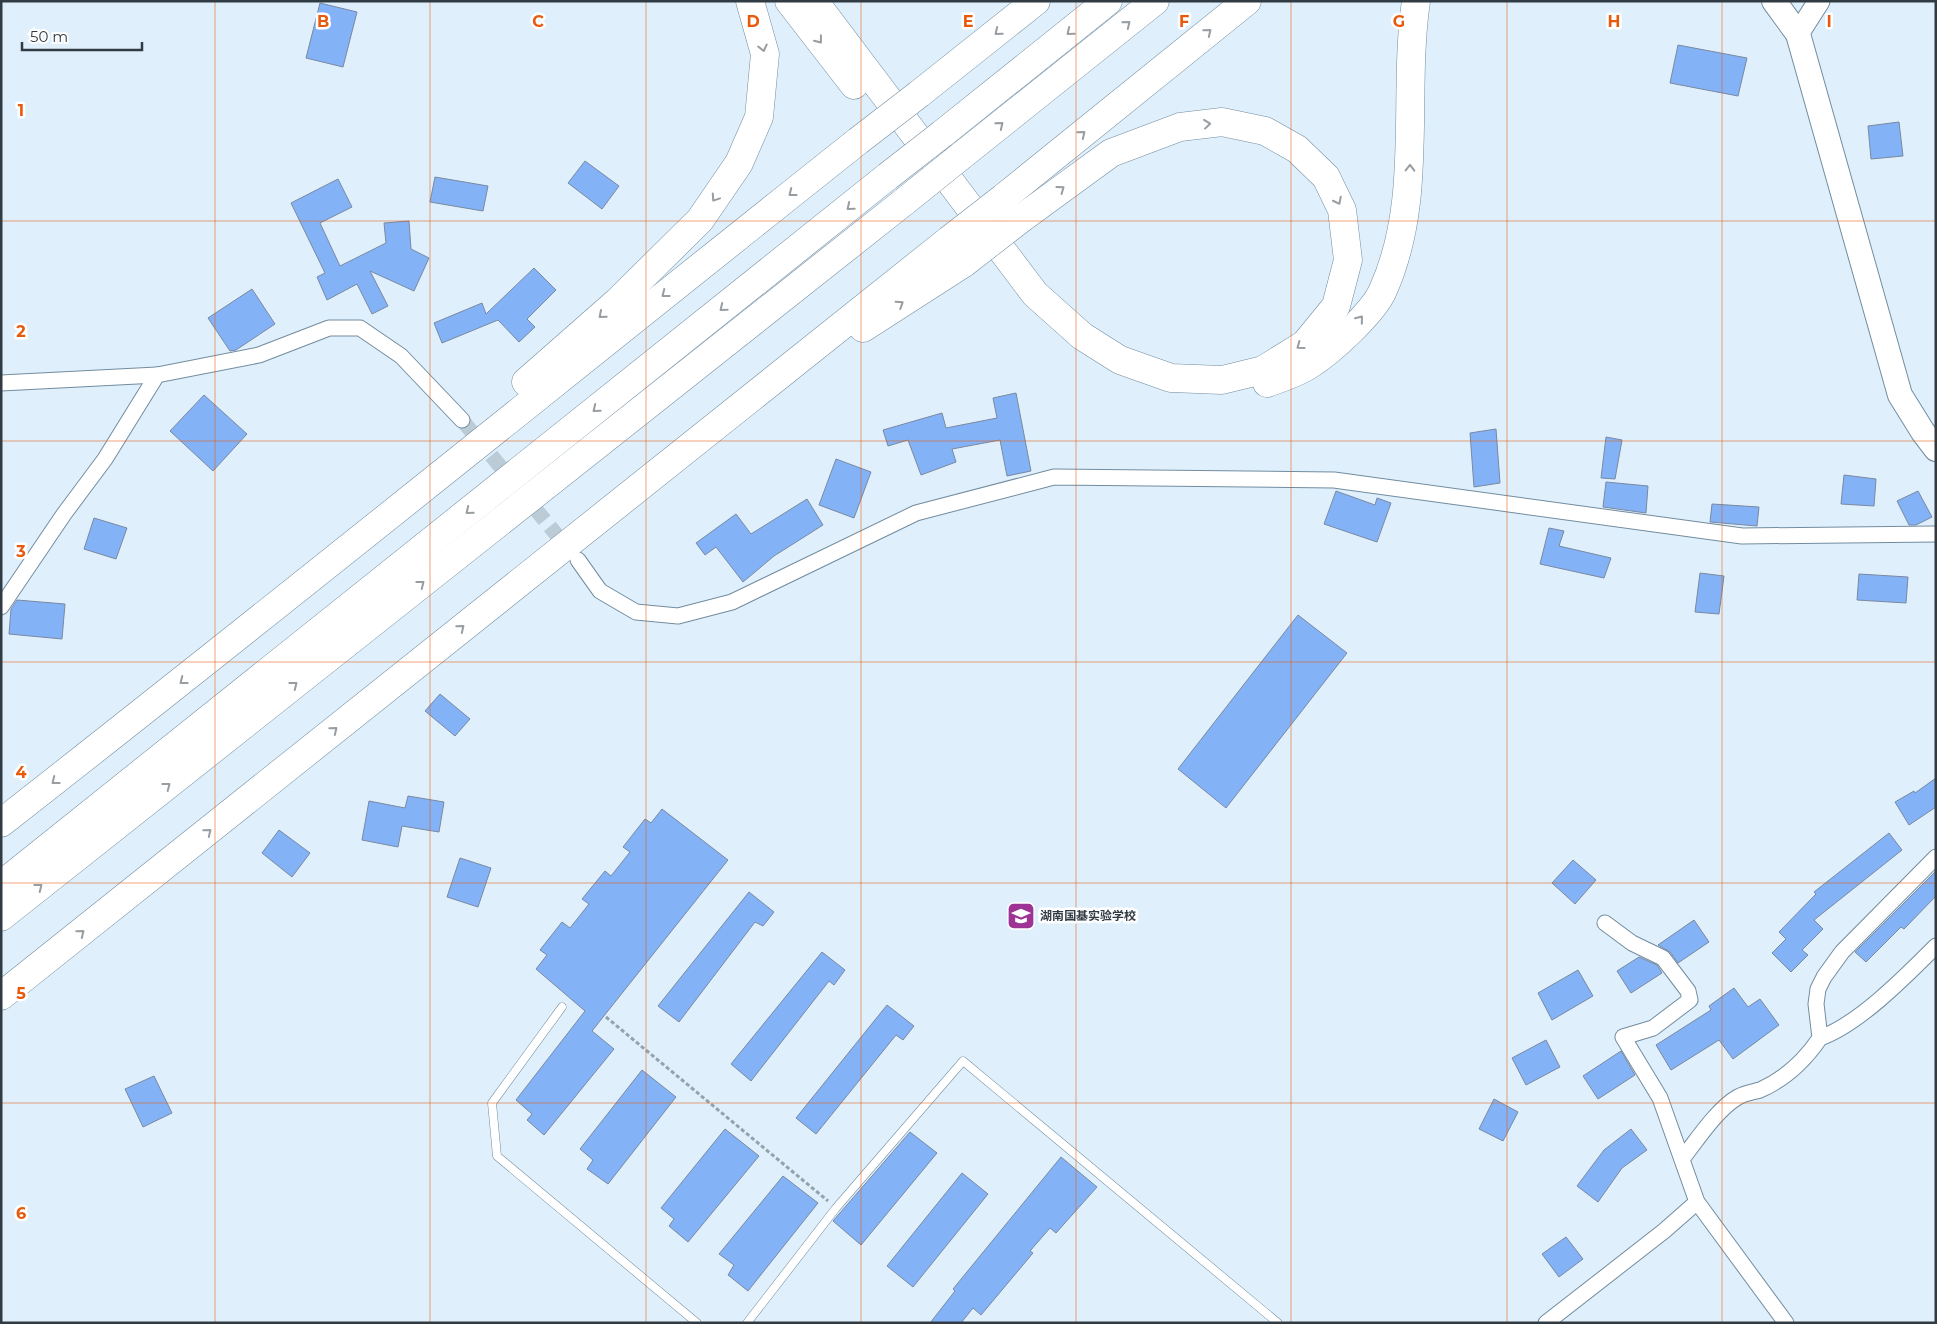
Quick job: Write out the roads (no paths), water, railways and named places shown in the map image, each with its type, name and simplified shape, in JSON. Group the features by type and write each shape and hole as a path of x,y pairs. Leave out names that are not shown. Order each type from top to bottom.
{"highway":[{"path":"213,657 617,302 700,220 739,163 759,117 766,54 750,1"},
{"path":"789,1 1027,310 1071,348 1116,377 1170,392 1219,394 1260,386 1308,366 1349,333 1383,292 1402,235 1410,179 1412,32 1416,1"},
{"path":"728,416 964,263 1022,218 1111,153 1180,126 1222,122 1265,131 1297,149 1326,177 1342,210 1348,260 1336,306 1305,344 1263,370 1222,380 1171,378 1120,360 1082,336 1035,294 814,1"},
{"path":"1,823 213,657 514,414 1036,1"},
{"path":"1,885 1108,1"},
{"path":"1,917 1155,1"},
{"path":"1,996 1003,198 1247,1"},
{"path":"1,1000 55,954"}],"main road":[{"path":"1774,1 1798,34 1900,395 1922,432 1936,449"},
{"path":"1798,34 1819,1"}],"street":[{"path":"1,383 157,374 259,355 329,328 360,328 401,356 462,420"},
{"path":"1,607 64,514 105,460 157,374"},
{"path":"578,560 600,591 636,612 678,616 732,602 916,513 1054,477 1334,480 1742,536 1936,534"},
{"path":"1820,1038 1817,997 1818,989 1824,977 1842,952 1936,857"},
{"path":"1605,923 1632,943 1663,958 1688,991 1690,1000 1653,1028 1623,1037 1660,1098 1697,1202 1786,1323"},
{"path":"1682,1159 1725,1107 1739,1096 1759,1090 1779,1080 1809,1054 1820,1038 1838,1032 1906,976 1936,946"},
{"path":"1546,1323 1664,1232 1697,1202"}],"lane":[{"path":"562,1007 492,1103 497,1156 697,1323"},
{"path":"747,1323 836,1208 963,1061 1278,1323"}],"tunnel":[{"path":"462,420 570,551"}],"place":[{"name":"湖南国基实验学校","path":"1021,916"}]}
